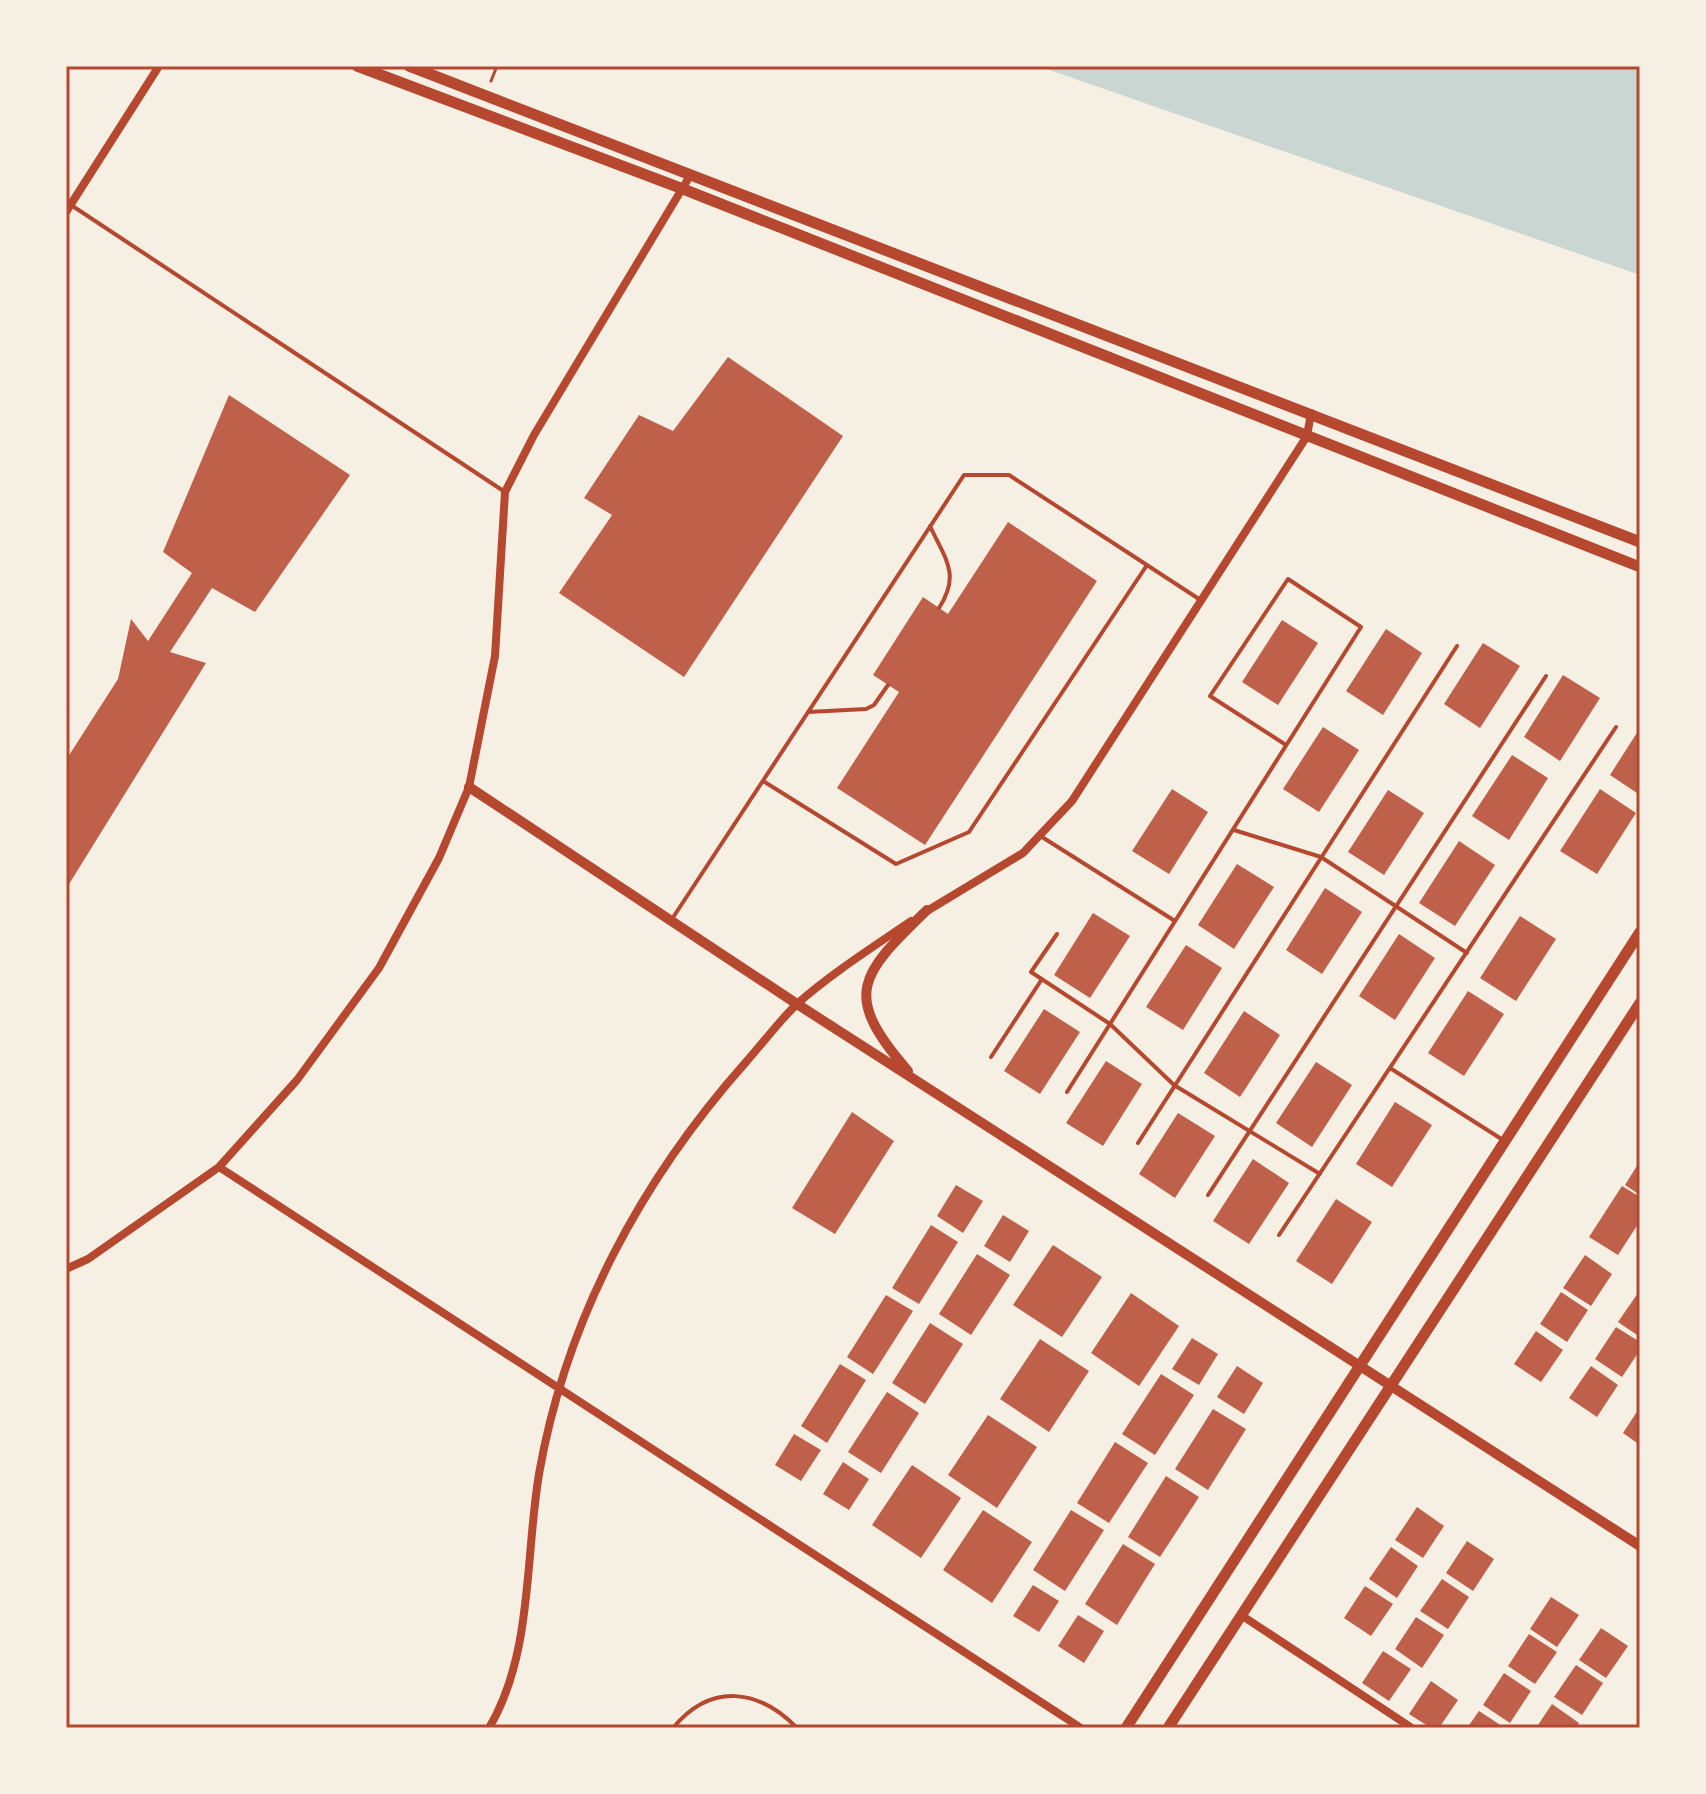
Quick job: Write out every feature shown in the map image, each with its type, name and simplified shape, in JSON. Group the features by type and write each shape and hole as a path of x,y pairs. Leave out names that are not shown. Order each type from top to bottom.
{"main road":[{"path":"357,66 683,189 1640,567"},
{"path":"409,66 1640,542"},
{"path":"1126,1728 1640,932"},
{"path":"1168,1728 1640,1003"}],"street":[{"path":"68,208 159,66"},
{"path":"66,1269 88,1259 219,1167 297,1080 379,968 439,858 469,787 495,656 505,492 534,435 691,174"},
{"path":"489,1728 511,1675 522,1617 539,1475 557,1387 599,1280 662,1169 729,1081 797,1004 927,910 995,872 1042,837 1072,801 1307,436 1311,413"},
{"path":"469,787 917,1082 1640,1546"},
{"path":"917,1082 874,1029 866,1001 871,972 879,959 927,910"},
{"path":"219,1167 1081,1728"},
{"path":"1241,1615 1412,1728"}],"lane":[{"path":"68,208 505,492"},
{"path":"671,921 964,475 1009,475 1200,600"},
{"path":"930,526 951,572 948,593 939,608"},
{"path":"763,781 896,864 969,832 1147,565"},
{"path":"1067,1092 1361,627 1288,579 1210,696 1286,745"},
{"path":"1138,1143 1457,646"},
{"path":"1208,1195 1546,676"},
{"path":"808,712 866,709 874,705 888,685"},
{"path":"1279,1235 1616,727"},
{"path":"1232,830 1321,857 1467,953"},
{"path":"1042,837 1175,921"},
{"path":"1057,934 1031,972 1110,1024 1174,1085 1320,1174"},
{"path":"991,1057 1042,979"},
{"path":"1390,1068 1505,1141"},
{"path":"673,1728 709,1701 735,1696 761,1699 797,1728"}],"shaded area":[{"path":"1038,66 1640,66 1640,275"}],"building":[{"path":"728,357 843,436 684,677 559,593 612,515 584,498 639,415 673,431"},
{"path":"229,395 350,475 255,612 212,588 170,652 206,663 66,889 66,760 118,679 131,619 148,641 192,573 163,552"},
{"path":"1008,522 1097,581 925,845 837,788 899,692 873,675 923,597 948,614"},
{"path":"1282,620 1318,643 1278,705 1242,682"},
{"path":"1386,629 1422,653 1383,715 1346,691"},
{"path":"1483,643 1520,666 1480,728 1444,704"},
{"path":"1563,675 1600,698 1560,761 1524,737"},
{"path":"1323,727 1359,750 1319,812 1283,789"},
{"path":"1640,728 1640,795 1610,775"},
{"path":"1512,755 1548,778 1509,840 1472,816"},
{"path":"1172,789 1208,812 1169,874 1132,851"},
{"path":"1600,789 1636,813 1597,874 1560,851"},
{"path":"1388,790 1424,813 1384,875 1348,852"},
{"path":"1459,841 1495,865 1455,926 1419,903"},
{"path":"1237,864 1274,887 1234,949 1198,925"},
{"path":"1325,888 1362,912 1322,974 1286,950"},
{"path":"1093,913 1130,936 1090,998 1054,975"},
{"path":"1520,916 1556,939 1516,1001 1480,978"},
{"path":"1399,934 1435,958 1395,1020 1359,996"},
{"path":"1186,945 1222,968 1183,1030 1146,1007"},
{"path":"1468,991 1504,1014 1464,1076 1428,1053"},
{"path":"1044,1009 1080,1032 1040,1094 1004,1071"},
{"path":"1244,1011 1280,1035 1240,1097 1204,1073"},
{"path":"1106,1061 1142,1084 1103,1146 1066,1123"},
{"path":"1316,1062 1352,1085 1312,1147 1276,1123"},
{"path":"1395,1102 1432,1125 1392,1187 1356,1164"},
{"path":"852,1112 894,1141 835,1234 792,1208"},
{"path":"1178,1113 1215,1136 1175,1198 1139,1174"},
{"path":"1253,1159 1289,1183 1249,1244 1213,1221"},
{"path":"1640,1161 1640,1195 1625,1185"},
{"path":"956,1185 983,1201 963,1233 937,1216"},
{"path":"1622,1186 1640,1197 1640,1221 1618,1255 1589,1237"},
{"path":"1336,1199 1372,1222 1332,1284 1296,1261"},
{"path":"1003,1215 1029,1231 1010,1262 984,1246"},
{"path":"931,1225 958,1242 919,1304 892,1288"},
{"path":"1053,1245 1102,1277 1062,1337 1013,1305"},
{"path":"977,1254 1010,1275 971,1335 939,1314"},
{"path":"1585,1255 1612,1274 1591,1306 1563,1288"},
{"path":"1640,1290 1640,1337 1618,1322"},
{"path":"1561,1292 1588,1310 1567,1342 1540,1324"},
{"path":"1131,1293 1179,1326 1139,1386 1091,1353"},
{"path":"886,1295 913,1311 873,1374 847,1357"},
{"path":"930,1323 963,1344 925,1404 892,1383"},
{"path":"1616,1327 1640,1342 1640,1350 1622,1377 1595,1359"},
{"path":"1536,1331 1563,1350 1541,1382 1514,1364"},
{"path":"1192,1338 1218,1354 1199,1385 1172,1369"},
{"path":"1040,1339 1089,1371 1049,1432 1000,1399"},
{"path":"840,1364 866,1380 827,1443 801,1426"},
{"path":"1237,1366 1263,1383 1244,1414 1217,1397"},
{"path":"1591,1366 1618,1385 1597,1417 1569,1398"},
{"path":"1161,1374 1194,1395 1155,1455 1122,1434"},
{"path":"887,1392 919,1413 881,1473 848,1452"},
{"path":"1640,1407 1640,1445 1623,1433"},
{"path":"1213,1409 1246,1429 1208,1490 1175,1469"},
{"path":"988,1415 1037,1447 997,1508 948,1475"},
{"path":"794,1434 821,1450 801,1481 775,1465"},
{"path":"1115,1442 1148,1463 1109,1523 1077,1503"},
{"path":"843,1462 869,1479 849,1510 823,1494"},
{"path":"912,1465 961,1498 921,1558 872,1525"},
{"path":"1166,1476 1199,1497 1160,1557 1128,1537"},
{"path":"1417,1507 1444,1526 1423,1558 1395,1540"},
{"path":"983,1510 1032,1542 992,1603 943,1570"},
{"path":"1071,1510 1104,1530 1065,1591 1033,1570"},
{"path":"1467,1541 1494,1559 1473,1591 1446,1573"},
{"path":"1123,1544 1155,1564 1117,1625 1085,1604"},
{"path":"1391,1547 1418,1566 1397,1598 1369,1579"},
{"path":"1442,1579 1469,1597 1448,1629 1420,1611"},
{"path":"1033,1585 1059,1601 1039,1632 1013,1616"},
{"path":"1365,1586 1393,1604 1371,1636 1344,1618"},
{"path":"1551,1597 1579,1615 1557,1647 1530,1629"},
{"path":"1078,1615 1104,1631 1084,1663 1058,1646"},
{"path":"1416,1617 1444,1635 1422,1668 1395,1649"},
{"path":"1601,1628 1628,1646 1606,1678 1579,1660"},
{"path":"1529,1634 1557,1652 1535,1684 1508,1666"},
{"path":"1383,1651 1411,1669 1389,1701 1362,1683"},
{"path":"1576,1665 1603,1683 1582,1715 1554,1697"},
{"path":"1504,1673 1531,1691 1510,1723 1483,1705"},
{"path":"1431,1681 1458,1700 1439,1728 1431,1728 1409,1714"},
{"path":"1552,1704 1579,1723 1576,1728 1536,1728"},
{"path":"1479,1711 1505,1728 1467,1728"}]}
